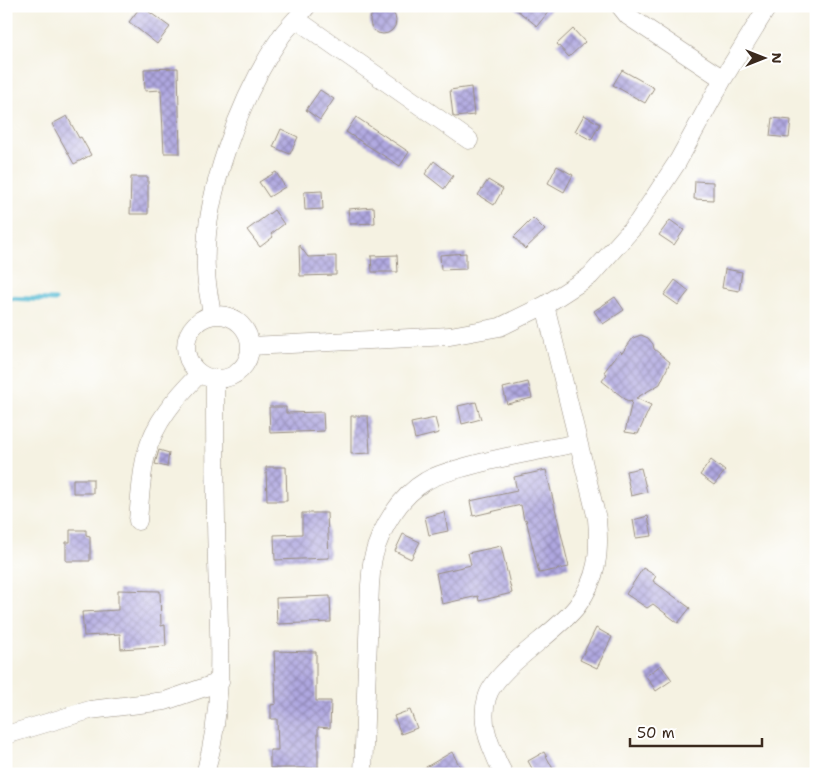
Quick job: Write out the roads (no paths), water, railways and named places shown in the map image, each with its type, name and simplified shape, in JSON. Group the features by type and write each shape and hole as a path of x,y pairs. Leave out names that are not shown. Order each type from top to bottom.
{"street":[{"path":"620,6 628,16 723,79"},
{"path":"250,346 450,336 500,327 545,305 590,276 638,222 678,161 723,79 768,6"},
{"path":"212,315 206,270 208,227 218,175 237,122 257,78 282,35 301,12 469,140"},
{"path":"504,774 486,732 484,714 487,696 500,676 558,626 577,606 597,566 599,541 597,519 545,305"},
{"path":"212,315 233,318 248,333 250,354 240,372 230,378 207,377 192,366 187,357 188,335 202,319 212,315"},
{"path":"138,520 146,455 156,427 178,396 207,377"},
{"path":"205,774 217,716 220,682 215,491 207,377"},
{"path":"363,774 370,585 373,559 390,518 414,490 426,480 447,472 489,461 578,444"},
{"path":"6,735 90,710 165,701 220,682"}],"waterway":[{"path":"6,298 55,300"}]}
